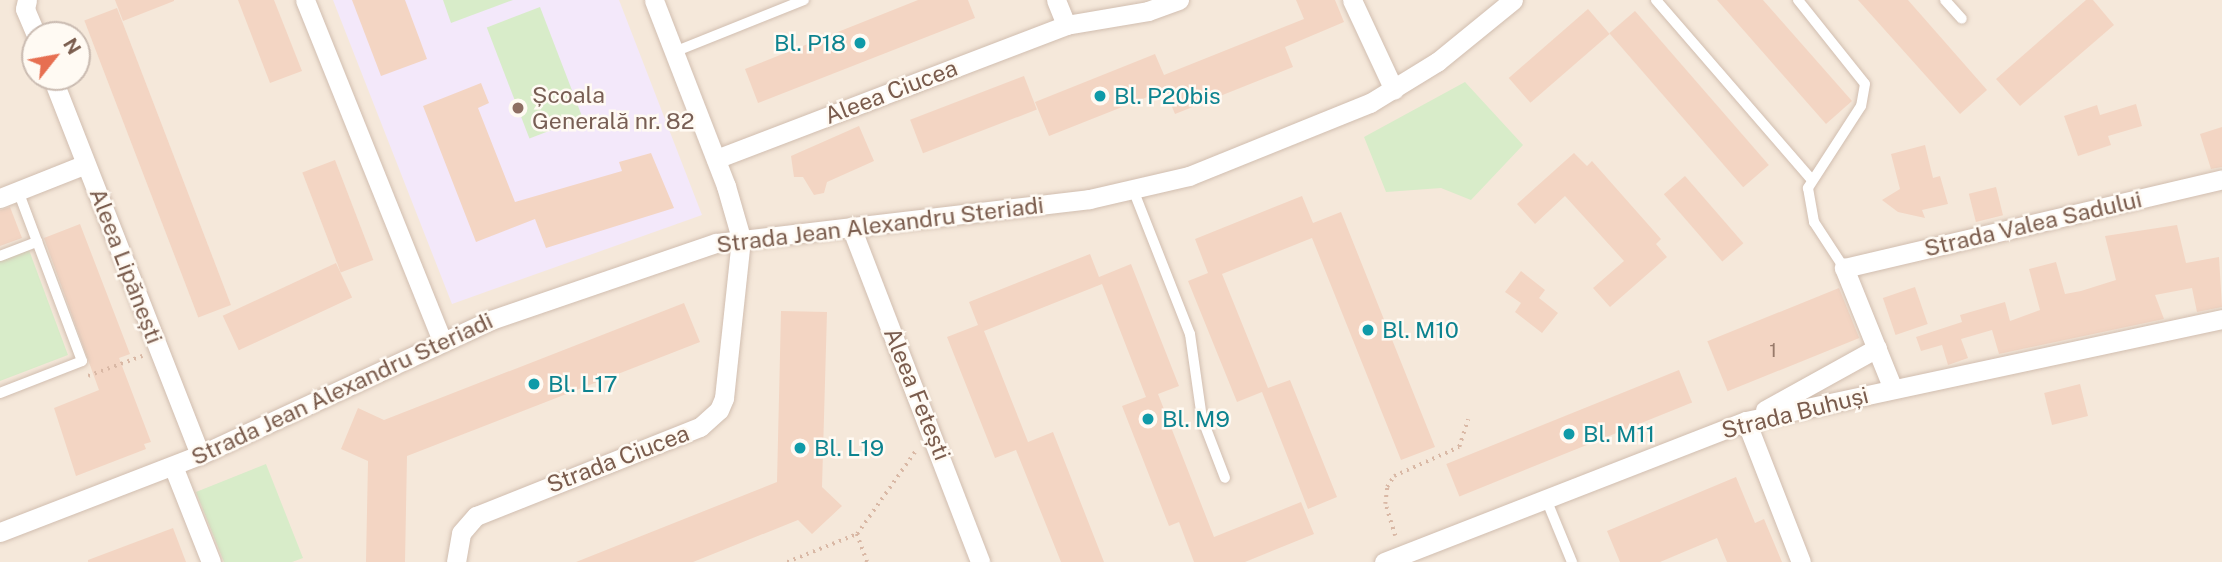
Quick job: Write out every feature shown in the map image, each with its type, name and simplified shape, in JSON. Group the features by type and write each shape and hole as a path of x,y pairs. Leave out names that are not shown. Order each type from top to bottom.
{"street":[{"path":"27,0 25,9 30,21"},
{"path":"305,0 442,341"},
{"name":"Strada Ciucea","path":"456,562 461,533 476,516 688,432 719,410 726,387 741,238 716,159 654,0"},
{"path":"1056,0 1066,25"},
{"name":"Aleea Ciucea","path":"716,159 1066,25 1147,11 1179,0"},
{"path":"1352,0 1394,90"},
{"name":"Strada Jean Alexandru Steriadi","path":"0,533 200,455 442,341 623,271 741,238 1134,192 1260,150 1394,90 1457,47 1513,0"},
{"name":"Aleea Lipănești","path":"57,91 200,455"},
{"path":"9,194 86,164"},
{"name":"Strada Valea Sadului","path":"1844,268 2222,179"},
{"name":"Aleea Fetești","path":"851,227 980,562"},
{"path":"1844,268 1894,389"},
{"name":"Strada Buhuși","path":"1393,559 1746,421 2222,319"},
{"path":"1801,562 1746,421 1877,348"},
{"path":"173,466 211,562"}],"lane":[{"path":"674,52 804,0"},
{"path":"1656,0 1811,180"},
{"path":"1798,0 1865,84 1861,106 1811,180 1809,211 1844,268"},
{"path":"1945,0 1962,19"},
{"path":"1134,192 1190,334 1202,418 1225,478"},
{"path":"0,393 82,361 37,242 9,194"},
{"path":"0,256 37,242"},
{"path":"1546,499 1572,562"}],"path":[{"path":"82,361 88,377 159,350"},
{"path":"1393,559 1385,504 1387,487 1394,476 1459,447 1468,418"},
{"path":"787,562 856,534 930,430"},
{"path":"856,534 867,562"}],"shaded area":[{"path":"0,0 2222,0 2222,562 0,562"},
{"name":"Școala Generală nr. 82","path":"333,0 619,0 702,215 452,304"}],"green space":[{"path":"443,0 513,0 451,23"},
{"path":"540,7 583,118 529,139 487,27"},
{"path":"1465,82 1523,145 1471,200 1441,188 1386,192 1364,137"},
{"path":"29,250 68,355 0,381 0,261"},
{"path":"266,464 303,558 292,562 224,562 196,492"}],"building":[{"path":"115,0 174,0 174,1 123,21"},
{"path":"238,0 274,0 302,71 270,83"},
{"path":"352,0 405,0 427,59 381,76"},
{"name":"Bl. P18","path":"918,0 968,0 975,18 758,103 745,69"},
{"name":"Bl. P20bis","path":"1296,0 1335,0 1344,22 1285,47 1293,67 1175,114 1165,90 1049,136 1035,102 1155,54 1164,75 1304,19"},
{"path":"1717,0 1763,0 1852,101 1826,124"},
{"path":"1858,0 1908,0 1987,90 1960,114"},
{"path":"2086,0 2093,0 2114,25 2020,106 1996,79"},
{"path":"117,8 231,305 198,317 91,38 91,21 85,21"},
{"path":"1588,9 1610,34 1530,103 1509,78"},
{"path":"1635,11 1769,165 1743,187 1609,33"},
{"path":"1024,76 1037,110 923,153 910,120"},
{"path":"481,83 489,103 478,108 515,202 622,171 619,162 651,153 674,208 546,248 535,219 476,242 423,106"},
{"path":"2136,104 2142,126 2108,136 2111,145 2078,156 2064,116 2097,105 2100,115"},
{"path":"859,126 874,161 827,182 824,193 814,195 803,177 794,177 791,156"},
{"path":"2222,127 2222,167 2211,169 2200,134"},
{"path":"1925,145 1933,178 1940,176 1948,204 1922,210 1925,218 1898,212 1882,200 1900,189 1891,154"},
{"path":"1574,153 1587,166 1592,161 1661,239 1656,244 1667,257 1610,307 1593,288 1624,261 1565,196 1535,224 1517,204"},
{"path":"335,160 373,260 341,272 302,173"},
{"path":"1685,176 1743,243 1722,262 1664,194"},
{"path":"1996,187 2003,215 1976,222 1969,194"},
{"name":"Bl. M10","path":"1302,196 1313,223 1341,212 1435,447 1401,460 1312,238 1222,274 1268,388 1290,380 1337,497 1308,509 1262,392 1237,402 1188,281 1208,273 1195,239"},
{"path":"10,207 22,238 0,246 0,210"},
{"path":"80,224 130,354 119,358 151,442 144,444 146,449 76,476 54,408 99,390 44,238"},
{"path":"2177,225 2186,263 2219,257 2222,307 2197,312 2192,288 2155,295 2164,319 1999,354 1992,330 1961,339 1968,358 1948,365 1942,345 1921,351 1916,337 1962,322 1960,315 2005,302 2010,321 2040,310 2029,269 2056,262 2065,294 2081,291 2116,280 2105,236"},
{"name":"Bl. M9","path":"1090,254 1099,277 1131,264 1179,386 1158,394 1214,537 1301,502 1314,534 1245,562 1194,562 1179,522 1169,526 1122,406 1146,397 1102,284 984,331 1028,442 1053,432 1104,562 1061,562 1016,450 995,458 947,337 978,325 969,302"},
{"path":"336,263 352,297 239,350 223,316"},
{"path":"1521,271 1545,290 1539,298 1558,313 1542,333 1515,312 1521,303 1505,292"},
{"path":"1915,287 1928,324 1896,335 1883,298"},
{"path":"1839,288 1859,338 1728,391 1707,341"},
{"name":"Bl. L17","path":"684,303 700,342 407,456 405,562 366,562 368,461 341,449 358,408 384,420"},
{"name":"Bl. L19","path":"781,311 827,312 822,487 842,506 812,534 798,520 693,562 576,562 777,482"},
{"name":"Bl. M11","path":"1679,370 1692,402 1459,496 1446,464"},
{"path":"2080,384 2088,416 2052,425 2044,393"},
{"path":"1736,477 1755,523 1764,519 1782,562 1727,562 1717,538 1660,562 1620,562 1607,531"},
{"path":"173,528 186,562 88,562 88,560"}],"place":[{"name":"Bl. P18","path":"860,43"},
{"name":"Bl. P20bis","path":"1100,96"},
{"name":"Școala Generală nr. 82","path":"518,108"},
{"name":"Bl. M10","path":"1368,330"},
{"name":"Bl. L17","path":"534,384"},
{"name":"Bl. M9","path":"1148,419"},
{"name":"Bl. M11","path":"1569,434"},
{"name":"Bl. L19","path":"800,448"}]}
